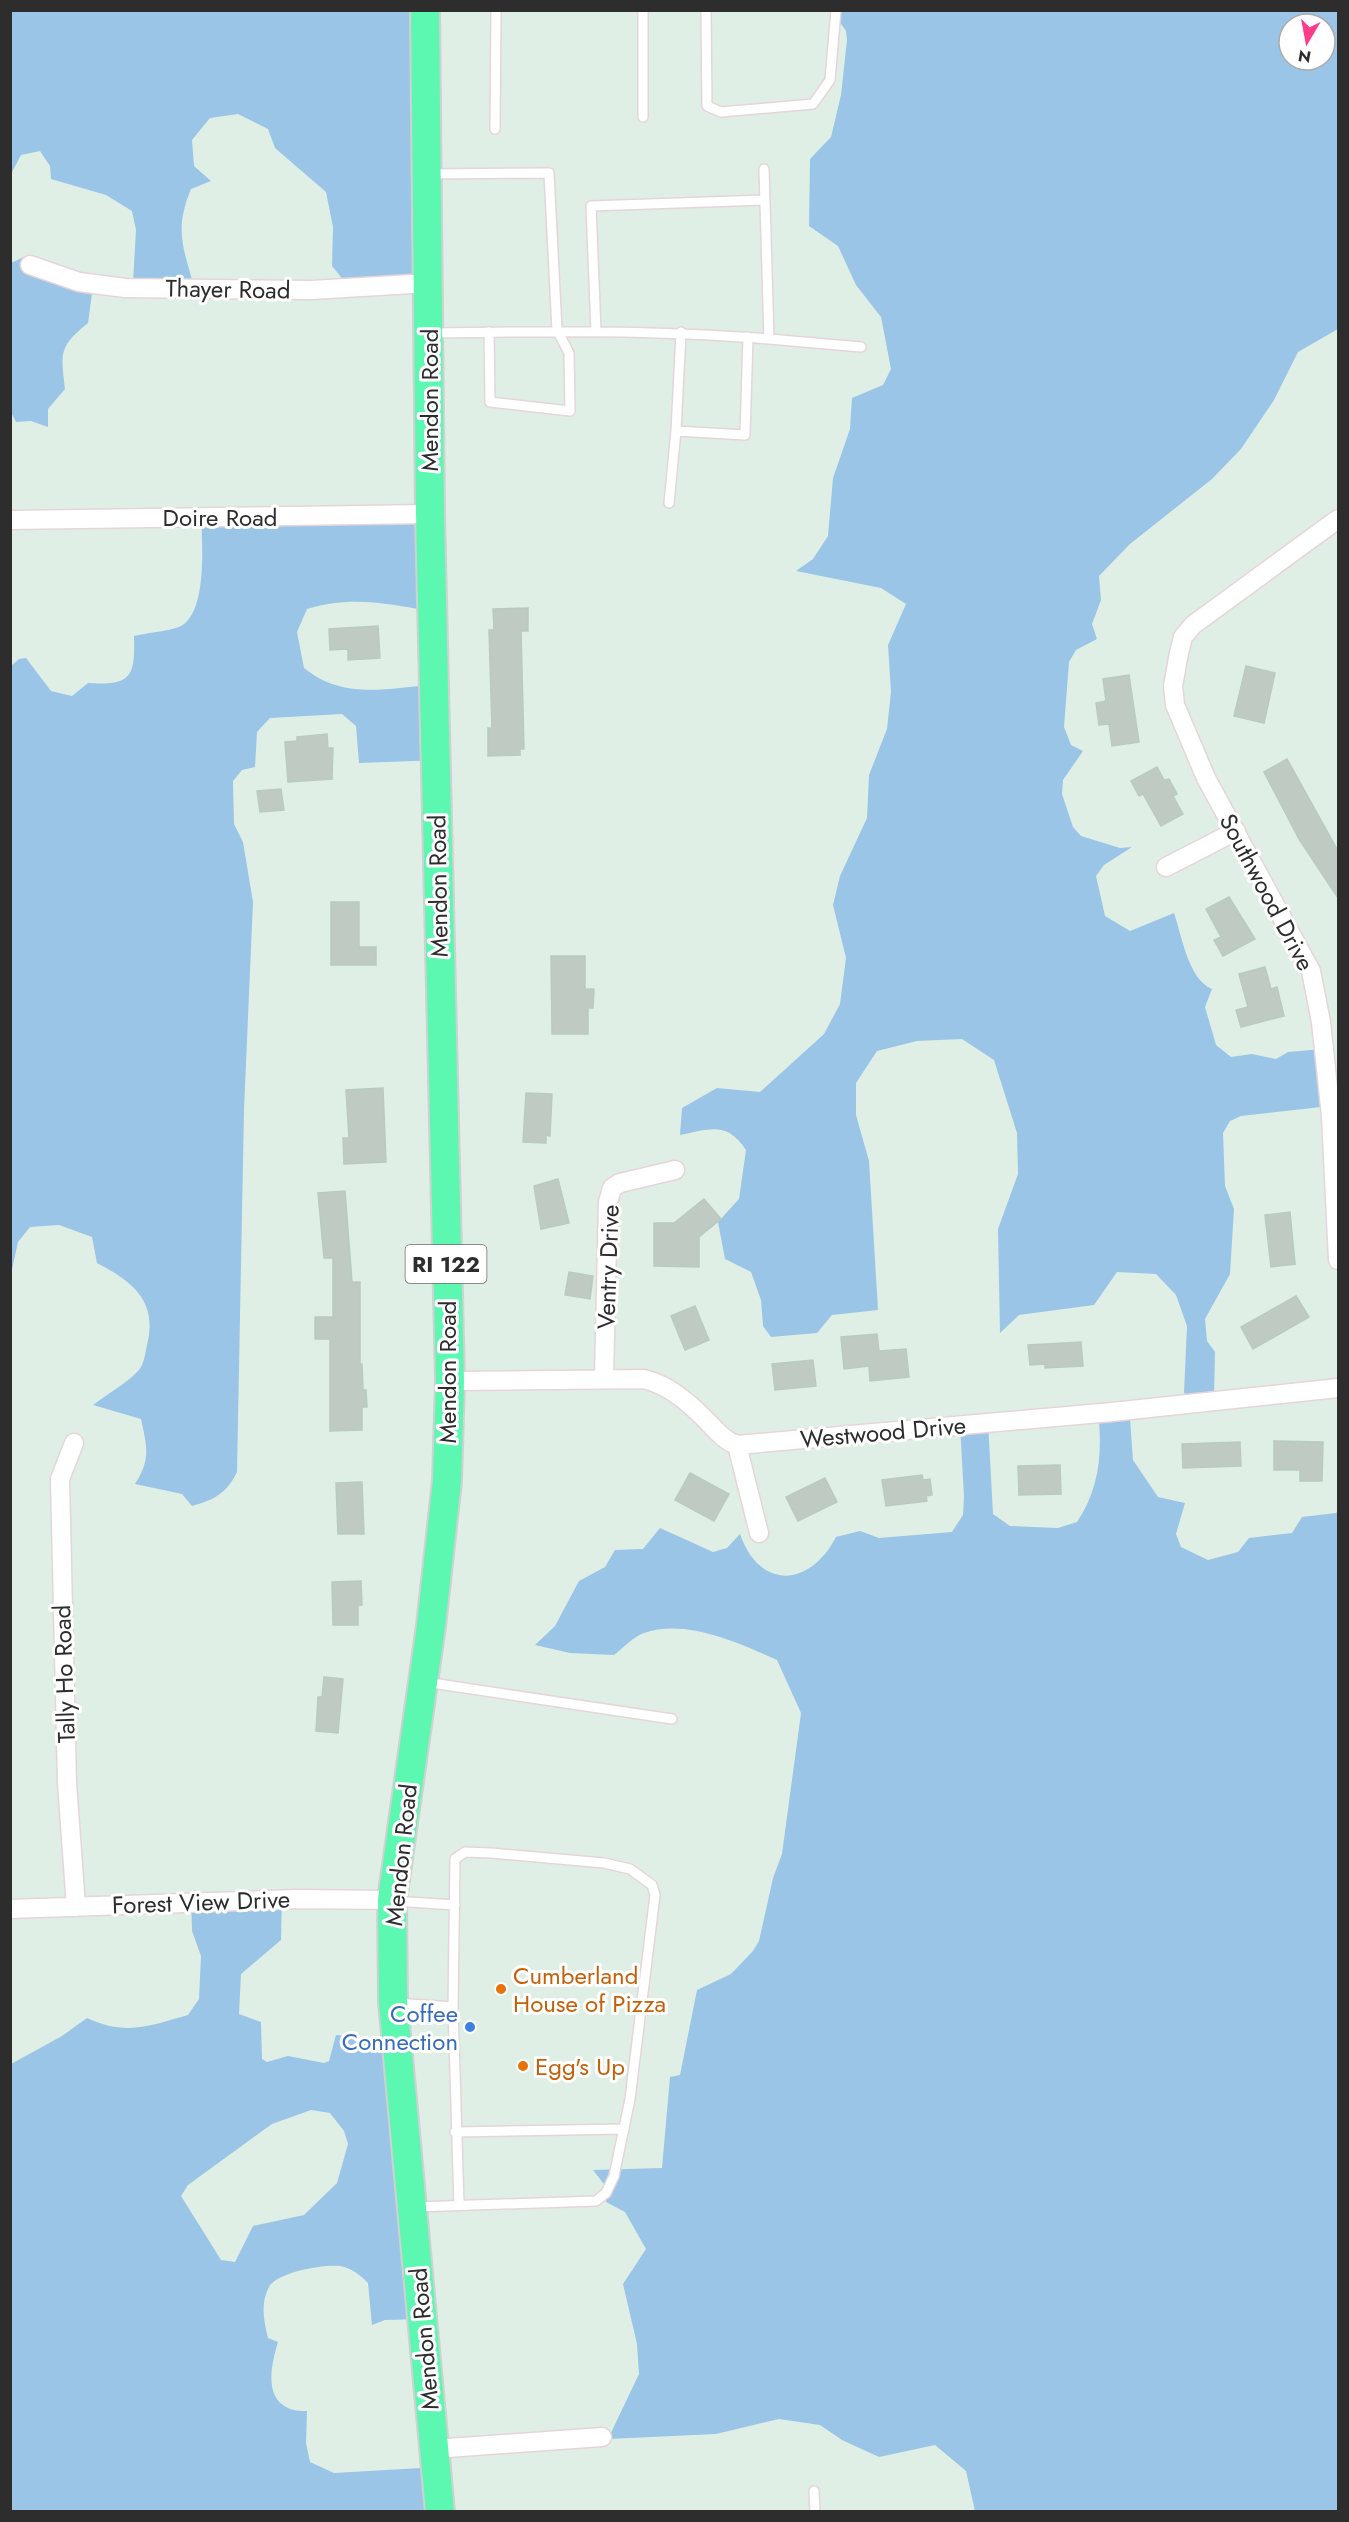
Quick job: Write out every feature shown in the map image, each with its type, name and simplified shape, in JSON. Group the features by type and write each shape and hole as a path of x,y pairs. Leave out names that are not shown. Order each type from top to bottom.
{"main road":[{"name":"Mendon Road","path":"425,10 430,514 450,1381 447,1481 423,1682 392,1900 393,2002 440,2511"}],"street":[{"name":"Thayer Road","path":"30,265 79,282 125,288 312,290 429,283"},
{"name":"Doire Road","path":"10,520 430,514"},
{"name":"Southwood Drive","path":"1338,519 1213,609 1183,637 1173,686 1175,705 1206,778 1311,971 1333,1100 1338,1260"},
{"path":"1166,867 1236,831"},
{"name":"Ventry Drive","path":"604,1378 608,1202 612,1188 620,1183 675,1170"},
{"path":"450,1381 604,1378 644,1379 664,1384 703,1417 726,1441 737,1445 759,1533"},
{"name":"Westwood Drive","path":"737,1445 1112,1412 1338,1388"},
{"name":"Tally Ho Road","path":"74,1443 60,1479 68,1783 76,1907"},
{"name":"Forest View Drive","path":"10,1909 296,1899 392,1900"},
{"path":"434,2449 602,2437"}],"lane":[{"path":"495,129 496,10"},
{"path":"643,10 643,117"},
{"path":"706,10 707,105 721,112 813,104 830,80 836,10"},
{"path":"764,169 769,339"},
{"path":"427,174 549,173 557,330 569,353 570,411 490,402 489,332"},
{"path":"596,331 591,206 765,200"},
{"path":"429,333 557,330 681,332 861,347"},
{"path":"669,503 676,431 681,332"},
{"path":"676,431 745,435 748,337"},
{"path":"423,1682 672,1719"},
{"path":"412,2207 596,2200 606,2193 614,2176 630,2099 655,1895 651,1885 630,1869 604,1863 465,1852 455,1859 453,2007 455,2132 459,2204"},
{"path":"392,1900 455,1905"},
{"path":"393,2002 453,2007"},
{"path":"455,2132 624,2129"},
{"path":"814,2491 815,2511"}],"shaded area":[{"path":"11,11 427,11 429,277 345,282 332,266 333,227 326,192 275,148 268,129 238,114 210,118 192,140 194,166 211,181 191,189 183,215 183,246 193,283 133,282 136,230 132,211 106,195 51,179 50,166 40,151 21,155 11,174"},
{"path":"841,11 1338,11 1338,329 1298,352 1274,400 1241,449 1212,479 1130,544 1099,576 1101,600 1092,624 1097,639 1076,650 1069,662 1064,727 1071,745 1083,751 1063,780 1062,794 1073,827 1081,836 1120,848 1132,847 1104,865 1096,876 1105,916 1130,931 1174,913 1192,967 1204,984 1212,989 1205,1007 1216,1045 1231,1057 1252,1054 1276,1059 1288,1052 1323,1049 1330,1106 1241,1116 1230,1121 1223,1133 1225,1186 1234,1209 1230,1274 1205,1319 1207,1341 1215,1352 1214,1397 1198,1400 1184,1393 1187,1326 1176,1295 1156,1274 1117,1272 1094,1305 1019,1315 1000,1333 998,1229 1018,1174 1017,1133 994,1060 962,1039 917,1041 877,1051 856,1083 856,1115 869,1161 878,1310 832,1315 817,1333 771,1337 763,1326 761,1300 751,1272 725,1259 718,1222 739,1199 746,1150 732,1135 717,1129 680,1135 682,1108 717,1088 760,1092 824,1034 840,1004 846,958 833,905 840,876 867,818 869,775 887,729 891,692 888,645 906,604 881,588 796,571 813,559 828,536 833,478 850,429 852,398 883,385 891,369 881,317 856,285 838,246 809,226 810,159 831,137 841,95 846,31 839,21"},
{"path":"26,256 94,279 88,323 66,345 63,359 65,389 48,409 48,427 31,421 16,422 11,412 11,263"},
{"path":"421,507 418,609 362,602 321,605 307,609 297,632 304,668 318,678 333,684 364,690 430,685 441,760 359,763 356,726 342,714 270,718 257,732 255,767 242,770 233,781 234,824 243,842 253,902 244,1110 237,1472 219,1495 192,1506 182,1494 135,1484 146,1460 141,1419 93,1405 128,1380 142,1366 149,1330 149,1316 140,1295 122,1278 97,1263 92,1237 59,1225 30,1227 18,1242 11,1274 11,666 19,659 26,658 51,691 72,696 88,683 114,683 128,676 133,661 134,636 181,626 190,618 196,606 201,574 201,514"},
{"path":"1130,1419 1133,1460 1158,1497 1185,1503 1176,1534 1181,1547 1208,1560 1238,1552 1249,1538 1292,1533 1302,1517 1336,1513 1338,1510 1338,2511 975,2511 966,2471 935,2445 879,2457 842,2440 820,2425 779,2419 716,2434 608,2439 639,2374 637,2344 623,2284 646,2249 625,2212 606,2202 607,2188 593,2170 662,2168 670,2077 680,2075 697,1990 731,1974 753,1951 759,1941 773,1878 782,1854 801,1713 777,1660 712,1634 677,1628 660,1629 640,1635 614,1655 570,1653 535,1645 555,1626 579,1581 605,1567 615,1550 643,1549 660,1528 713,1552 727,1548 740,1534 749,1553 760,1566 772,1573 786,1576 813,1566 825,1554 836,1537 860,1531 879,1538 952,1532 963,1515 960,1424 988,1422 993,1514 1010,1526 1058,1528 1077,1522 1090,1498 1097,1474 1100,1448 1099,1421"},
{"path":"282,1893 281,1940 241,1974 239,2014 261,2022 262,2059 267,2062 288,2056 324,2063 329,2061 336,2035 392,2039 422,2319 385,2320 372,2325 368,2283 352,2270 333,2266 301,2270 274,2282 269,2287 264,2300 264,2319 268,2338 278,2342 272,2369 272,2388 280,2403 292,2410 307,2411 306,2443 310,2462 334,2473 438,2467 442,2511 11,2512 11,2064 62,2036 87,2018 114,2027 126,2028 149,2026 188,2015 199,1999 201,1956 192,1931 191,1895","holes":["311,2110 330,2113 344,2131 348,2144 337,2183 304,2215 253,2226 235,2262 221,2260 181,2196 188,2185 272,2124"]}],"building":[{"path":"528,608 528,631 521,631 524,749 520,749 520,755 488,756 488,728 492,728 489,630 494,630 493,609"},
{"path":"378,626 380,658 348,660 348,649 330,650 329,629"},
{"path":"1246,666 1275,673 1264,723 1234,716"},
{"path":"1129,675 1139,742 1112,746 1109,724 1099,725 1096,703 1106,701 1103,679"},
{"path":"327,734 328,748 333,748 332,779 288,782 285,742 297,741 297,737"},
{"path":"1287,759 1338,851 1338,898 1299,839 1264,772"},
{"path":"1157,767 1164,780 1169,779 1177,794 1173,796 1183,814 1161,826 1143,794 1139,796 1131,781"},
{"path":"281,789 284,810 260,812 257,791"},
{"path":"1229,897 1255,939 1223,956 1214,940 1221,937 1206,909"},
{"path":"331,902 359,902 359,947 376,947 376,965 331,965"},
{"path":"551,956 585,956 585,989 594,989 593,1008 588,1008 588,1034 552,1034"},
{"path":"1265,967 1271,989 1277,987 1284,1016 1241,1027 1236,1010 1248,1007 1239,974"},
{"path":"383,1088 386,1162 344,1164 343,1138 349,1138 346,1090"},
{"path":"526,1093 552,1094 550,1136 546,1135 546,1143 523,1142"},
{"path":"558,1179 569,1223 541,1229 534,1186"},
{"path":"345,1191 352,1282 360,1282 360,1364 362,1364 363,1390 366,1390 367,1407 362,1407 362,1430 330,1431 330,1339 315,1339 315,1317 333,1317 333,1258 324,1258 318,1193"},
{"path":"704,1199 721,1219 699,1237 699,1267 654,1266 654,1223 674,1223"},
{"path":"1290,1212 1295,1264 1271,1267 1265,1215"},
{"path":"569,1272 593,1276 590,1299 565,1295"},
{"path":"1296,1296 1309,1317 1253,1349 1241,1327"},
{"path":"695,1306 709,1340 685,1350 671,1316"},
{"path":"877,1334 879,1351 906,1349 909,1377 870,1381 869,1366 844,1369 841,1337"},
{"path":"1081,1342 1083,1366 1045,1368 1045,1364 1030,1365 1028,1345"},
{"path":"813,1360 816,1386 775,1390 772,1364"},
{"path":"1274,1441 1323,1442 1322,1481 1300,1481 1300,1470 1274,1470"},
{"path":"1240,1442 1241,1466 1183,1468 1182,1444"},
{"path":"1060,1465 1061,1494 1019,1495 1018,1466"},
{"path":"690,1473 729,1494 714,1521 675,1500"},
{"path":"922,1475 923,1480 930,1479 932,1495 926,1496 927,1501 886,1506 882,1480"},
{"path":"825,1478 837,1502 798,1521 786,1497"},
{"path":"362,1482 364,1534 338,1534 336,1483"},
{"path":"361,1581 362,1605 358,1605 358,1625 333,1625 332,1582"},
{"path":"324,1677 343,1679 338,1733 316,1731 318,1697 322,1697"}],"place":[{"name":"Cumberland House of Pizza","path":"501,1989"},
{"name":"Coffee Connection","path":"470,2027"},
{"name":"Egg's Up","path":"523,2066"}]}
